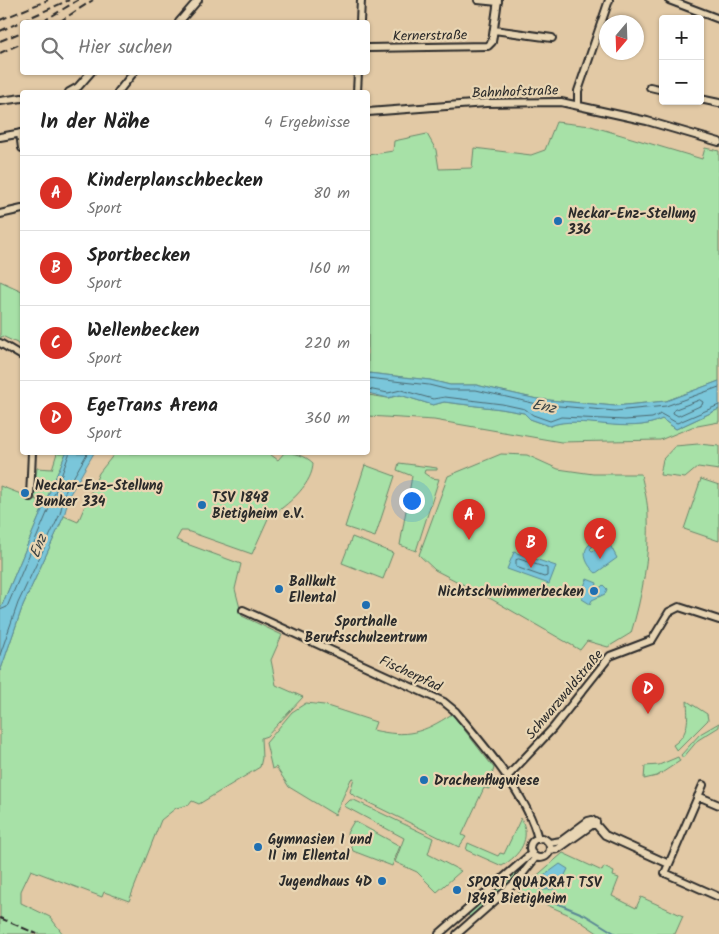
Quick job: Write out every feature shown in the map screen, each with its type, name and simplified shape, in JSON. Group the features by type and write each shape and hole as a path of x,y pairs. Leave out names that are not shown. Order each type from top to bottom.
{"street":[{"path":"180,20 198,0"},
{"path":"360,20 361,0"},
{"path":"478,0 498,1 494,30 552,38"},
{"path":"578,104 578,91 608,0"},
{"path":"669,0 719,19"},
{"name":"Kernerstraße","path":"370,48 483,47 492,42 494,30"},
{"path":"73,90 78,87 88,75"},
{"path":"120,90 132,75"},
{"path":"357,90 358,75"},
{"path":"650,87 659,89"},
{"path":"0,101 20,98"},
{"name":"Bahnhofstraße","path":"370,112 542,100 578,104 719,142"},
{"path":"704,100 719,103"},
{"path":"0,137 20,133"},
{"path":"0,214 20,210"},
{"path":"0,343 20,355"},
{"path":"30,497 32,455"},
{"name":"Schwarzwaldstraße","path":"507,777 553,728 604,662 617,651 648,644 671,610 680,607 719,620"},
{"name":"Fischerpfad","path":"243,610 444,702 455,710 507,777 531,818 538,839"},
{"path":"703,784 665,873 719,897"},
{"path":"698,796 719,805"},
{"path":"457,934 517,881 534,855 532,843 538,839 544,839 549,847 558,849 588,821 596,822"},
{"path":"596,822 605,836 668,864"},
{"path":"573,836 596,822"},
{"path":"534,855 545,857 549,847"},
{"path":"439,934 534,855"}],"green space":[{"path":"556,122 591,126 702,159 705,148 719,151 719,381 666,401 615,406 537,399 476,385 450,385 430,380 370,373 370,155 393,151 394,141 427,134 436,150 439,169 472,168 474,148 531,155 545,150"},
{"path":"0,281 20,290 20,347 17,343 2,336 0,339"},
{"path":"370,395 388,398 400,395 433,405 444,402 501,409 524,413 530,419 550,426 576,422 635,425 649,424 662,419 676,429 719,409 719,422 692,427 660,440 561,442 434,420 370,416"},
{"path":"698,444 719,446 719,470 698,467 685,478 660,475 663,459 675,446"},
{"path":"501,454 527,455 558,469 593,474 641,474 648,511 648,546 642,590 631,633 608,647 587,641 580,650 493,600 435,570 419,555 448,476"},
{"path":"56,455 65,455 0,610 0,486 39,501 34,497 37,468 52,469"},
{"path":"113,455 271,455 278,460 282,455 300,455 313,463 309,478 294,498 275,513 265,507 271,512 252,554 187,531 181,531 176,540 241,564 235,589 242,616 282,635 271,660 276,685 303,697 267,736 261,738 262,758 260,767 199,804 192,801 189,805 176,808 161,820 129,901 104,892 102,897 31,870 21,891 21,903 50,917 63,934 0,934 0,672 23,605 64,516 78,522 99,473"},
{"path":"399,463 437,468 437,470 425,470 424,473 431,478 439,479 416,551 400,545 412,476 397,470"},
{"path":"365,465 395,476 375,537 345,527"},
{"path":"701,479 719,485 719,541 684,529"},
{"path":"352,537 393,553 383,579 342,563"},
{"path":"687,701 707,714 708,720 677,751 673,745 679,741 687,725"},
{"path":"306,703 324,705 376,722 373,730 396,734 423,730 452,714 494,768 492,775 494,781 489,789 484,788 462,835 466,837 459,847 353,795 350,792 354,778 351,779 335,815 289,787 276,767 272,769 266,743 292,712"},
{"path":"719,723 719,727 698,740 683,758 681,755 700,734"},
{"path":"678,757 680,761 657,776 644,779 645,766 659,765"},
{"path":"350,800 354,800 433,838 428,854 461,871 437,892 417,872 395,862 404,838 344,806"},
{"path":"521,818 524,826 525,840 519,852 502,866 466,850 468,843 498,856 500,853 504,854"},
{"path":"354,821 400,846 392,866 353,851 347,833"},
{"path":"563,853 602,871 604,867 614,872 613,876 619,878 612,896 636,908 641,897 683,916 675,934 599,934 574,917 518,892"},
{"path":"525,862 528,865 515,879 470,917 468,915 471,912 469,909"}],"water":[{"name":"Enz","path":"370,373 430,380 450,385 476,385 537,399 615,406 666,401 719,381 719,409 676,429 662,419 649,424 635,426 576,422 550,426 530,419 524,413 501,409 444,402 433,405 400,395 388,398 370,394"},
{"name":"Enz","path":"65,455 93,455 70,494 64,516 23,605 0,672 0,610"},
{"path":"590,544 593,546 590,549 592,551 610,545 617,558 596,573 590,567 585,555 585,551"},
{"path":"514,552 556,566 549,584 507,569"},
{"name":"Nichtschwimmerbecken","path":"587,579 597,583 596,587 600,588 603,585 607,589 605,594 592,600 590,604 582,599 582,591"},
{"path":"560,864 568,869 559,887 545,890 536,886 534,883"}],"waterway":[{"path":"542,897 585,915 616,934"}],"railway":[{"path":"0,20 48,0"},
{"path":"24,20 69,0"},
{"path":"45,20 78,0"},
{"path":"62,20 93,0"},
{"path":"0,31 20,22"},
{"path":"0,41 20,33"},
{"path":"0,53 20,44"},
{"path":"0,918 37,934"}],"place":[{"name":"Neckar-Enz-Stellung 336","path":"558,221"},
{"name":"Neckar-Enz-Stellung Bunker 334","path":"25,493"},
{"name":"TSV 1848 Bietigheim e.V.","path":"202,505"},
{"name":"Kinderplanschbecken","path":"469,540"},
{"name":"Wellenbecken","path":"600,559"},
{"name":"Sportbecken","path":"531,568"},
{"name":"Ballkult Ellental","path":"279,589"},
{"name":"Nichtschwimmerbecken","path":"594,591"},
{"name":"Sporthalle Berufsschulzentrum","path":"366,605"},
{"name":"EgeTrans Arena","path":"648,714"},
{"name":"Drachenflugwiese","path":"424,780"},
{"name":"Gymnasien I und II im Ellental","path":"258,847"},
{"name":"Jugendhaus 4D","path":"382,881"},
{"name":"SPORT QUADRAT TSV 1848 Bietigheim","path":"457,890"}]}
